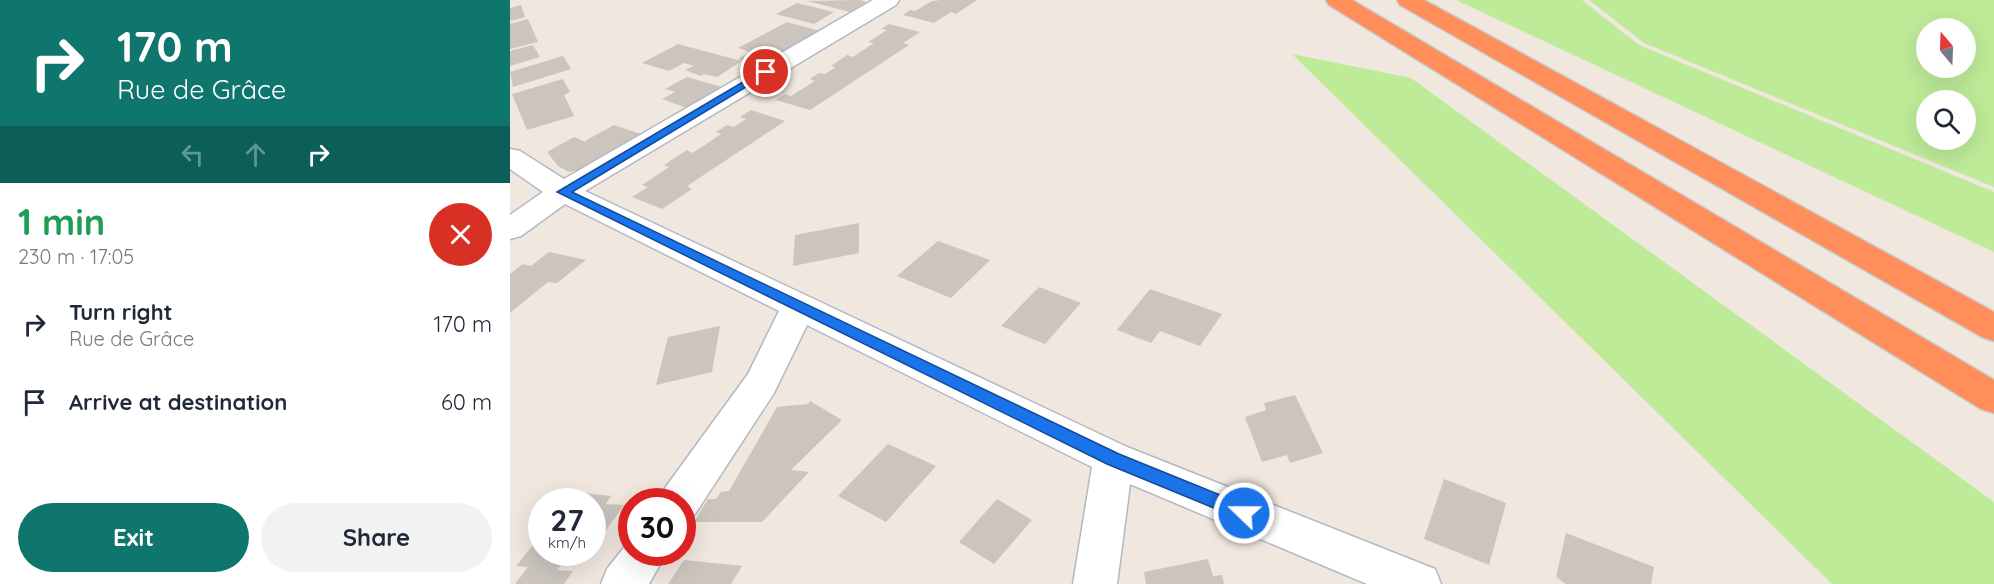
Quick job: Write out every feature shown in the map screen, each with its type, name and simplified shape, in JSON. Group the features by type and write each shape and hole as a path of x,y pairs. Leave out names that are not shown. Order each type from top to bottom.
{"highway":[{"path":"1337,0 1994,398"},
{"path":"1408,0 1994,328"}],"street":[{"path":"510,229 563,192 888,0"},
{"path":"510,157 563,192 1113,459 1419,584"},
{"path":"689,488 761,383 798,308"},
{"path":"1095,584 1113,459"},
{"path":"623,584 635,566"}],"green space":[{"path":"1456,0 1582,0 1639,45 1994,192 1994,252"},
{"path":"1589,0 1994,0 1994,187 1644,43"},
{"path":"1292,54 1411,78 1994,502 1994,584 1832,584"}],"building":[{"path":"860,0 866,2 850,12 807,1"},
{"path":"977,0 956,14 951,12 934,23 903,15 932,1"},
{"path":"797,3 834,12 814,24 776,14"},
{"path":"521,5 525,17 510,21 510,8"},
{"path":"528,19 538,42 510,49 510,24"},
{"path":"787,22 820,31 761,65 738,59 750,52 738,48"},
{"path":"889,24 920,32 903,43 909,45 810,110 776,100 785,94 791,96 815,81 810,79 819,73 825,74 836,67 831,66 847,55 853,57 874,43 868,42 887,30 881,29"},
{"path":"678,44 742,61 717,77 704,74 701,76 685,70 694,66 684,63 669,71 642,63"},
{"path":"533,45 540,57 510,66 510,51"},
{"path":"563,56 571,69 513,87 510,72"},
{"path":"687,77 722,87 687,108 662,99 675,92 665,89"},
{"path":"563,79 570,92 564,95 574,116 527,130 512,94"},
{"path":"751,110 785,121 687,186 692,189 662,209 632,197 648,187 642,185 669,167 664,165 687,150 692,153 708,143 721,134 716,132 727,125 734,127 746,119 740,117"},
{"path":"614,125 641,134 585,169 569,172 558,166 547,152 574,137 590,144 585,141"},
{"path":"859,223 859,253 793,266 795,235"},
{"path":"938,241 990,260 951,298 897,276"},
{"path":"549,252 586,260 557,283 548,282 510,313 510,274 523,264 531,266"},
{"path":"1039,287 1081,303 1045,344 1001,326"},
{"path":"1150,289 1222,314 1200,346 1160,331 1151,343 1117,330"},
{"path":"720,326 712,372 656,385 668,337"},
{"path":"1295,395 1323,453 1290,463 1287,455 1262,462 1245,417 1266,410 1264,403"},
{"path":"810,401 842,420 791,470 809,472 762,522 696,522 708,499 716,499 721,492 729,491 777,407 808,404"},
{"path":"888,444 936,466 886,522 838,496"},
{"path":"1444,479 1506,503 1489,565 1424,539"},
{"path":"997,499 1032,520 994,564 959,542"},
{"path":"606,504 618,505 618,513 606,530"},
{"path":"1566,533 1654,567 1651,584 1566,584 1556,577"},
{"path":"528,551 528,566 561,566 557,570 573,571 564,584 515,584 528,567 516,566"},
{"path":"1208,559 1213,576 1222,575 1224,584 1146,584 1144,572"},
{"path":"696,561 742,566 731,584 668,584 680,566 696,566"}],"route":[{"path":"766,72 563,192 1113,459 1244,513"}]}
